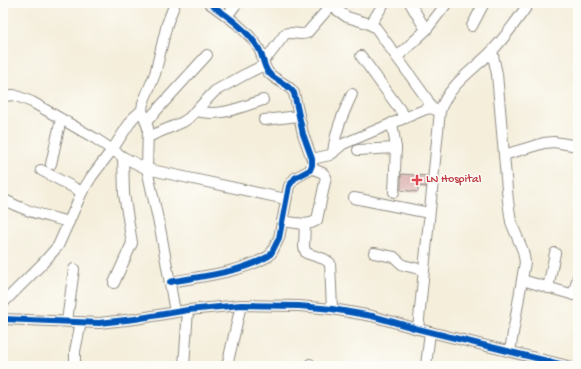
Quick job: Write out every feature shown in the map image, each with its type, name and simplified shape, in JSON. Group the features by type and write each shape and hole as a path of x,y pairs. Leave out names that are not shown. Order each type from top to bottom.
{"street":[{"path":"175,3 167,24 155,74 143,103 142,110 146,122 148,137 147,169 175,312"},
{"path":"209,3 227,16 254,42 272,76 292,88 303,134 312,163 325,175 326,179 318,218 315,222 305,224 282,221"},
{"path":"227,16 237,3"},
{"path":"371,24 384,3"},
{"path":"410,3 426,30"},
{"path":"396,57 426,30 447,3"},
{"path":"472,26 484,3"},
{"path":"418,329 429,213 435,110 459,81 492,51 516,22 529,3"},
{"path":"148,137 183,122 215,92 264,63 285,34 290,32 301,35 307,34 330,4 347,17 371,24 376,28 435,110"},
{"path":"492,51 497,74 511,222 525,255 510,351"},
{"path":"146,122 207,55"},
{"path":"361,56 406,118"},
{"path":"333,153 334,140 338,125 352,94"},
{"path":"3,96 14,95 32,102 96,139 123,157 147,169 286,199"},
{"path":"195,111 208,114 223,113 263,100"},
{"path":"170,282 238,269 268,256 279,238 289,186 298,175 312,163 330,155 343,144 426,109 435,110"},
{"path":"3,303 53,252 61,239 82,192 92,176 112,150 133,118 142,110"},
{"path":"264,120 299,116"},
{"path":"51,164 61,119"},
{"path":"392,123 396,148 394,192"},
{"path":"504,155 544,143 554,142 578,146"},
{"path":"358,150 396,148"},
{"path":"114,283 132,243 124,194 123,157"},
{"path":"41,170 82,192"},
{"path":"354,198 429,213"},
{"path":"3,199 31,212 69,222"},
{"path":"305,224 304,247 306,253 324,259 330,263 332,309"},
{"path":"374,253 394,257 403,265 423,270"},
{"path":"548,288 555,253"},
{"path":"67,321 74,269"},
{"path":"522,280 576,296 578,277"},
{"path":"3,320 99,322 135,319 188,310 266,304 332,309 372,316 418,329 568,366"},
{"path":"227,366 241,305"},
{"path":"184,366 188,310"},
{"path":"75,366 75,351 81,322"},
{"path":"426,366 430,332"}],"building":[{"path":"401,174 427,176 426,187 418,186 418,192 401,190"}],"cycle path":[{"path":"170,282 208,276 233,270 257,262 269,256 279,238 289,186 295,178 310,170 312,165 312,159 303,134 294,93 268,72 255,42 237,24 209,3"},
{"path":"3,319 99,323 135,319 188,310 241,305 299,306 332,309 372,316 418,329 568,366"}],"place":[{"name":"LN Hospital","path":"417,180"}]}
